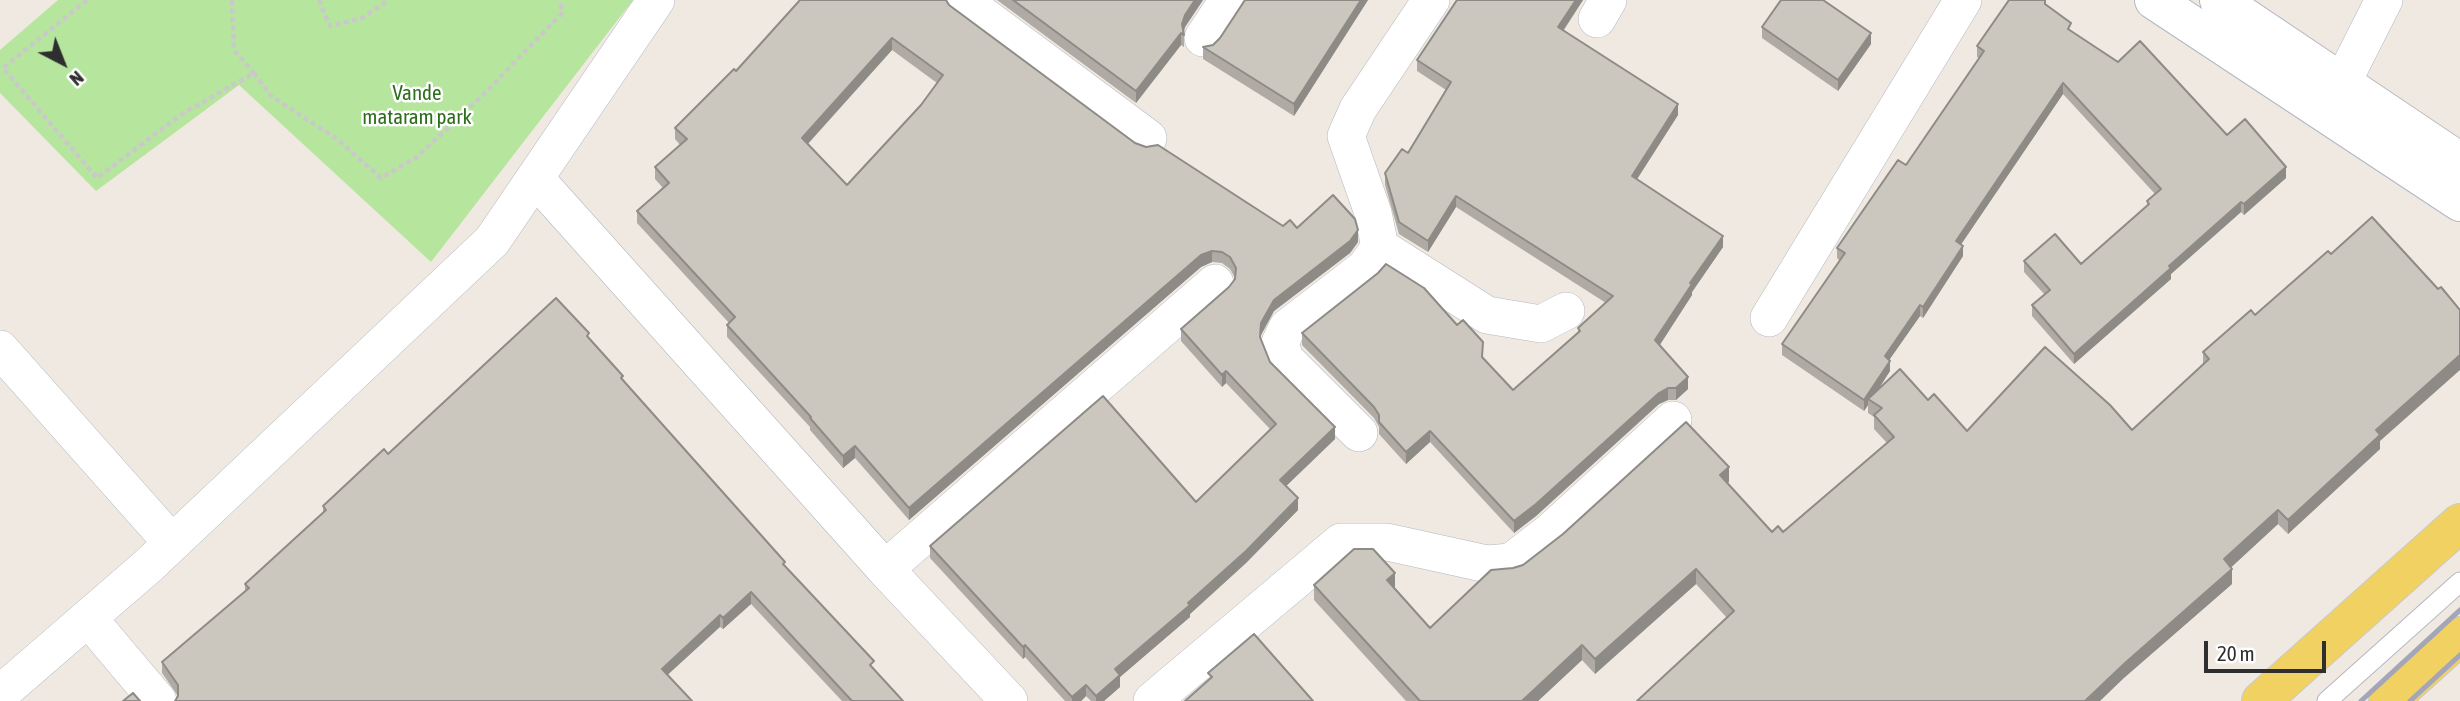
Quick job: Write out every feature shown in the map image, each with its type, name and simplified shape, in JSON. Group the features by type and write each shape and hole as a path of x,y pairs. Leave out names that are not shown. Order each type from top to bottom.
{"main road":[{"path":"2154,0 2460,202"},
{"path":"2230,3 2342,83 2460,162"},
{"path":"2261,701 2460,523"},
{"path":"2388,701 2460,636"}],"street":[{"path":"0,694 172,543 492,241 656,0"},
{"path":"962,0 1148,138"},
{"path":"1203,38 1228,0"},
{"path":"1431,0 1358,109 1346,136 1373,213 1380,247 1487,315 1541,324 1566,311"},
{"path":"1769,318 1963,0"},
{"path":"2342,83 2384,0"},
{"path":"535,178 885,569 1009,701"},
{"path":"1359,433 1285,359 1280,343 1287,328 1365,268 1380,247"},
{"path":"885,569 1215,283"},
{"path":"0,350 172,543"},
{"path":"1152,701 1341,542 1387,542 1487,564 1511,562 1550,532 1673,420"},
{"path":"88,618 158,701"}],"lane":[{"path":"2327,701 2460,582"}],"path":[{"path":"86,0 3,68 97,178 182,114 254,73"},
{"path":"233,0 234,50 271,96 337,139 381,178 417,157 484,94 562,13 560,0"},
{"path":"319,0 330,26 362,18 389,0"}],"green space":[{"name":"Vande mataram park","path":"58,0 633,0 431,262 239,85 96,191 0,93 0,50"}],"building":[{"path":"800,0 946,0 949,5 1135,143 1146,147 1158,145 1283,226 1290,220 1297,228 1333,195 1355,219 1358,230 1350,241 1274,300 1261,323 1260,337 1270,362 1335,427 1280,480 1298,498 1246,551 1188,603 1190,605 1115,669 1120,675 1096,696 1086,685 1072,697 930,546 1103,396 1196,502 1276,424 1226,371 1222,375 1181,329 1235,279 1236,268 1230,257 1222,252 1212,251 1201,255 909,508 855,446 843,456 727,325 735,317 637,211 669,183 655,167 687,139 675,128 734,69 736,71","holes":["892,38 943,75 921,105 847,185 802,138"]},
{"path":"1013,0 1195,0 1182,24 1184,35 1181,33 1136,91"},
{"path":"1245,0 1361,0 1294,104 1203,47 1213,45 1220,38"},
{"path":"1457,0 1576,0 1558,27 1678,104 1632,176 1723,236 1655,340 1688,377 1676,388 1668,388 1659,393 1514,521 1430,431 1406,452 1379,422 1379,415 1374,407 1302,333 1386,264 1424,288 1457,325 1463,320 1483,342 1482,357 1513,390 1580,331 1578,328 1613,296 1456,196 1428,241 1399,222 1385,173 1402,149 1408,153 1451,82 1417,60"},
{"path":"1781,0 1823,0 1871,33 1838,80 1762,27"},
{"path":"2009,0 2045,0 2045,4 2071,23 2068,29 2118,62 2140,41 2227,135 2245,119 2286,167 2244,204 2241,202 2074,354 2032,305 2050,290 2024,261 2055,234 2081,264 2149,204 2147,201 2161,189 2063,83 1956,241 1963,246 1923,307 1920,305 1885,356 1890,361 1864,400 1782,344 1845,253 1837,248 1898,160 1906,165 1984,51 1977,46"},
{"path":"2372,217 2460,310 2460,355 2376,430 2380,435 2288,520 2278,510 2224,559 2232,569 2085,701 1637,701 1734,611 1696,569 1595,659 1582,645 1522,701 1420,701 1314,585 1354,549 1373,549 1395,573 1387,580 1430,628 1491,570 1523,565 1563,534 1686,422 1729,467 1720,475 1772,532 1778,526 1783,532 1894,437 1874,415 1882,408 1868,399 1900,369 1928,400 1934,394 1967,431 2045,347 2110,405 2132,430 2209,359 2203,352 2251,310 2255,315 2328,251 2331,254"},
{"path":"556,298 589,333 587,336 623,376 621,378 785,562 783,564 874,661 870,665 903,701 852,701 751,592 723,618 720,615 662,669 692,701 175,701 178,685 162,662 249,588 245,584 326,510 323,506 384,449 388,454"},
{"path":"1254,634 1313,701 1185,701 1212,677 1208,673"},
{"path":"133,693 140,701 123,701"}],"railway":[{"path":"2361,701 2460,610"},
{"path":"2410,701 2460,655"}]}
